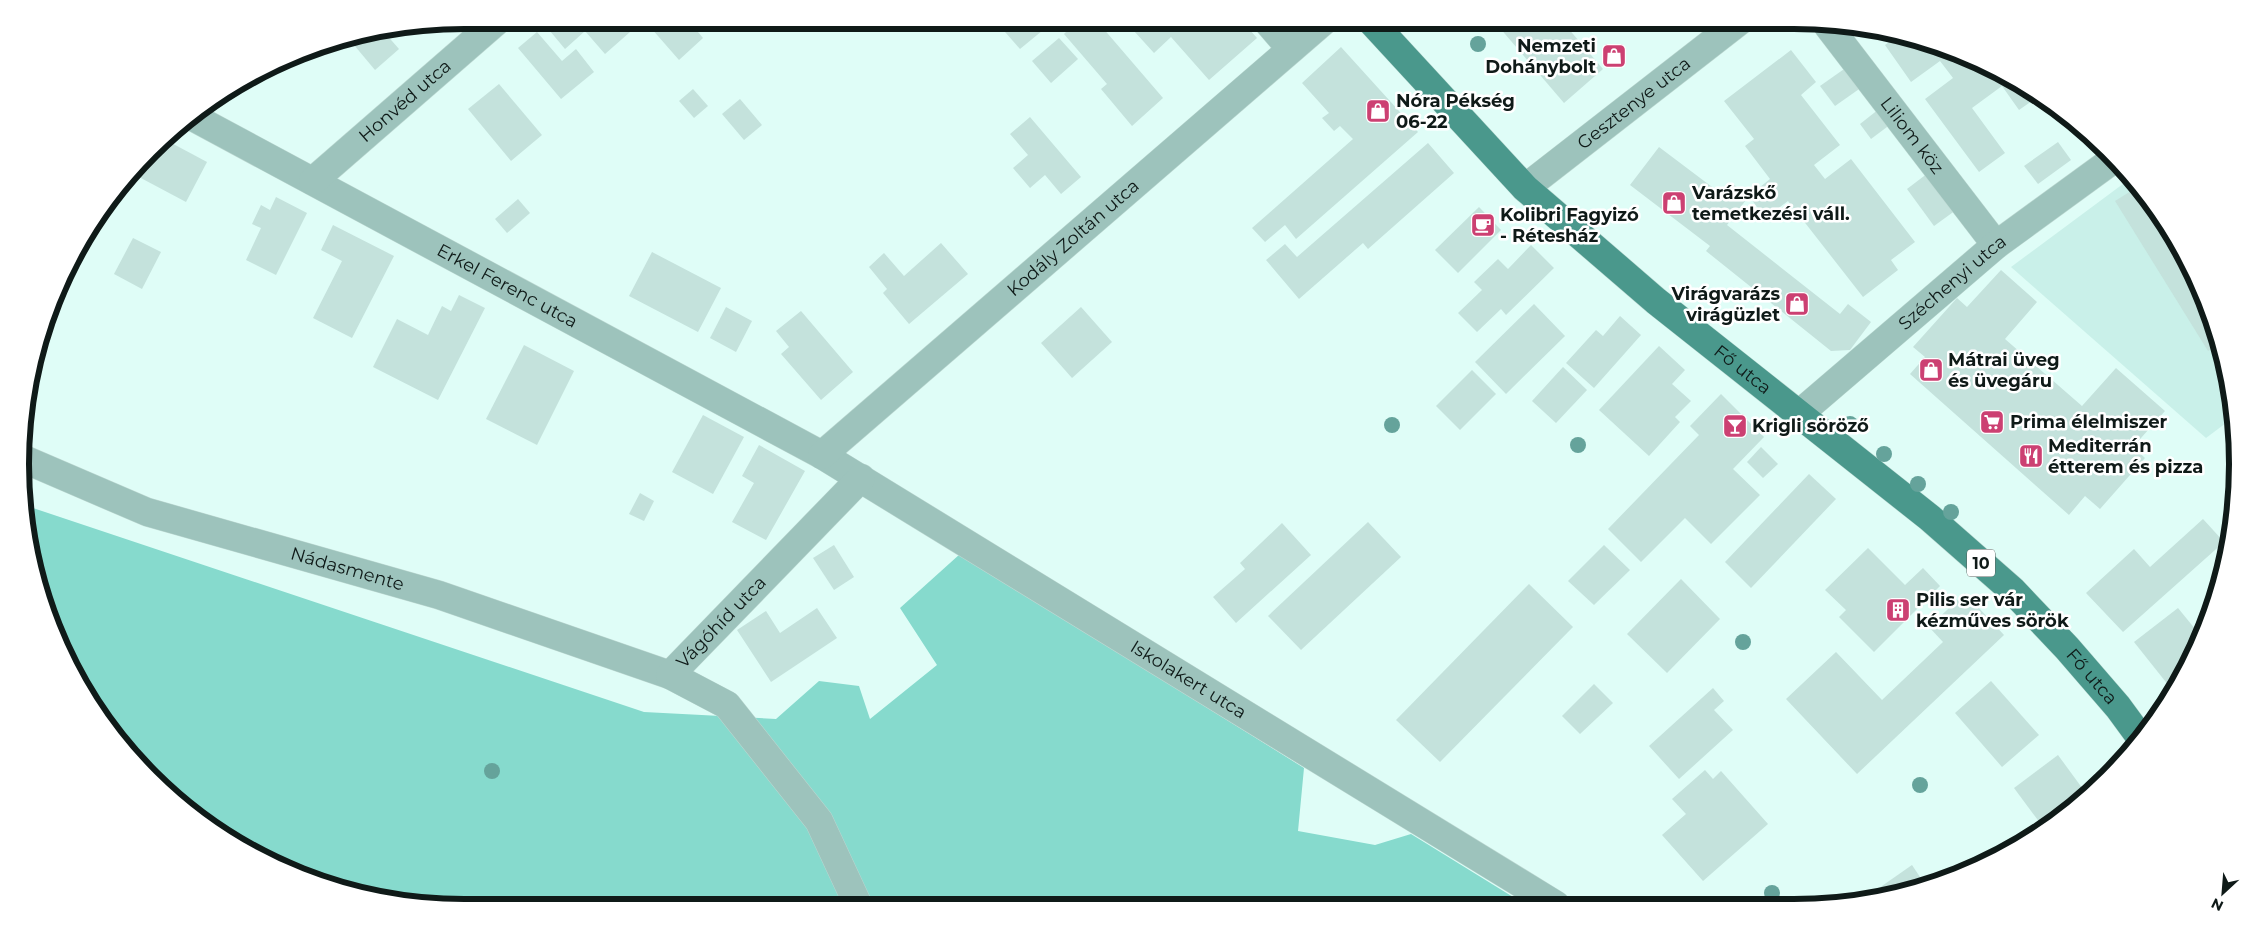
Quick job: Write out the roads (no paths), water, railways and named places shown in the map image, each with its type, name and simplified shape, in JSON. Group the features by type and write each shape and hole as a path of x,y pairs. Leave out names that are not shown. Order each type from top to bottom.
{"main road":[{"name":"Fő utca","path":"1378,29 1525,188 1656,302 1930,518 2012,590 2067,648 2118,707 2136,732"}],"street":[{"name":"Honvéd utca","path":"313,181 488,29"},
{"path":"1274,29 1292,49"},
{"name":"Kodály Zoltán utca","path":"822,455 1315,29"},
{"name":"Gesztenye utca","path":"1525,188 1729,29"},
{"name":"Liliom köz","path":"1832,31 1996,245"},
{"name":"Erkel Ferenc utca","path":"198,120 822,455"},
{"name":"Széchenyi utca","path":"1798,414 1996,245 2108,163"},
{"name":"Iskolakert utca","path":"822,455 1546,899"},
{"name":"Nádasmente","path":"29,461 148,512 439,595 670,675"},
{"name":"Vágóhíd utca","path":"855,899 819,821 727,705 670,675 861,478"}],"place":[{"name":"Nemzeti Dohánybolt","path":"1614,56"},
{"name":"Nóra Pékség 06-22","path":"1378,111"},
{"name":"Varázskő temetkezési váll.","path":"1674,203"},
{"name":"Kolibri Fagyizó - Rétesház","path":"1483,225"},
{"name":"Virágvarázs virágüzlet","path":"1797,304"},
{"name":"Mátrai üveg és üvegáru","path":"1931,370"},
{"name":"Prima élelmiszer","path":"1992,422"},
{"name":"Krigli söröző","path":"1735,426"},
{"name":"Mediterrán étterem és pizza","path":"2031,456"},
{"name":"Pilis ser vár kézműves sörök","path":"1898,610"}]}
